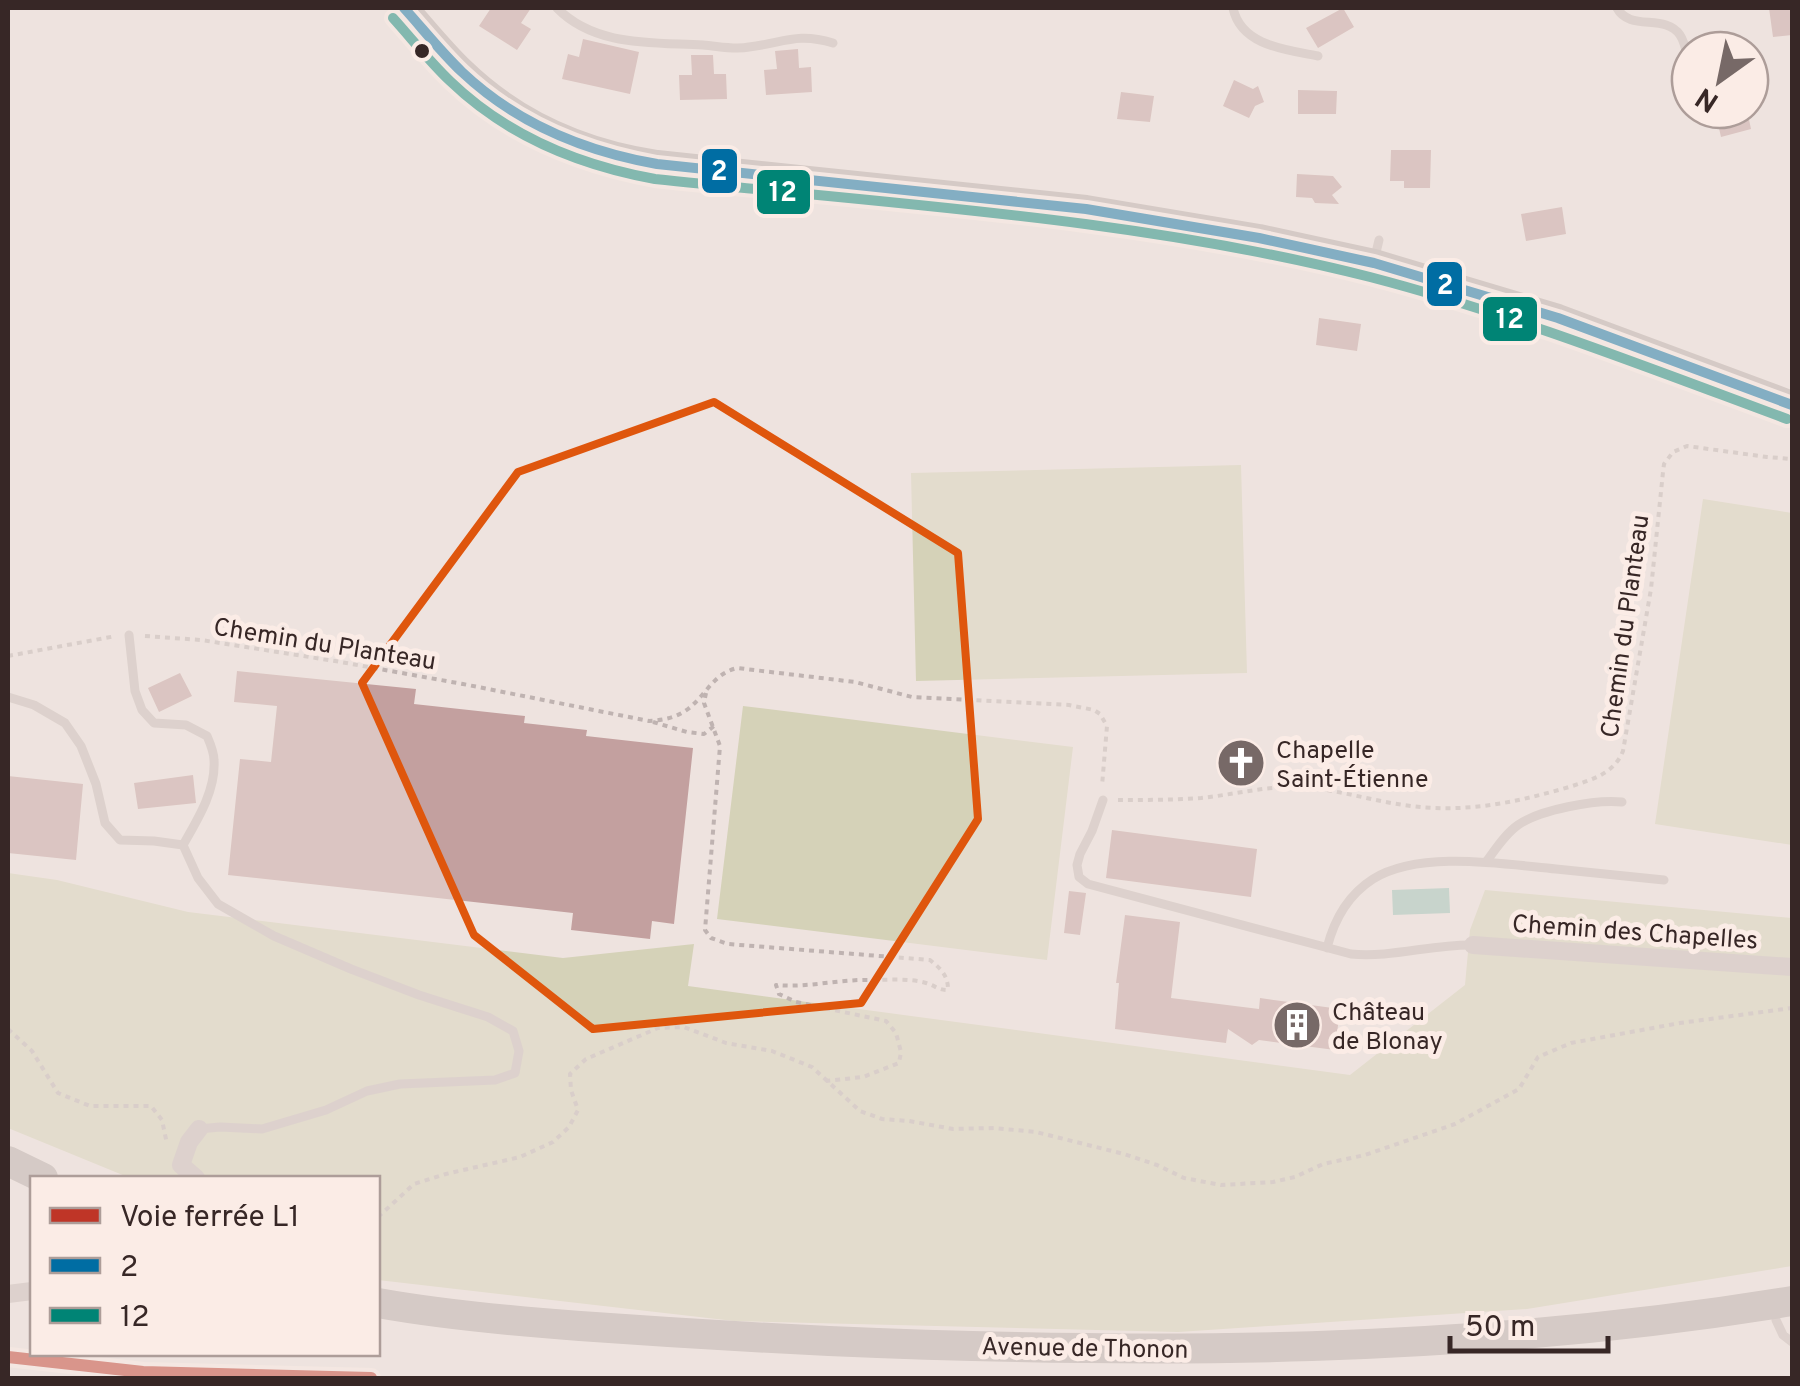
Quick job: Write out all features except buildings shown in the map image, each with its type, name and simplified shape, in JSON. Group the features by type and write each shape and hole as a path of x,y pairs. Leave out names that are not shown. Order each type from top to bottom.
{"main road":[{"path":"404,8 463,73 506,108 561,138 608,154 701,169 1124,214 1259,238 1376,252 1792,405"},
{"path":"8,1161 38,1176"},
{"name":"Avenue de Thonon","path":"380,1303 488,1318 668,1332 908,1344 1133,1349 1437,1342 1714,1313 1788,1321"}],"street":[{"name":"Chemin des Chapelles","path":"1473,945 1792,967"},
{"path":"194,1176 181,1165 188,1142 198,1129"}],"lane":[{"path":"557,8 571,21 590,30 639,43 741,48 799,37 832,43"},
{"path":"1233,8 1242,27 1260,41 1318,56"},
{"path":"1617,8 1629,20 1675,30"},
{"path":"128,636 135,691 142,710 154,723 186,726 207,736 214,758 210,789 183,845"},
{"path":"8,697 34,705 65,723 96,784 105,823 120,840 183,845"},
{"path":"1103,800 1077,865 1082,881 1359,955 1473,945"},
{"path":"1486,862 1510,832 1526,821 1585,804 1622,802"},
{"path":"183,845 198,878 218,904 274,936 351,969 488,1017 513,1031 518,1051 515,1073 495,1080 400,1084 367,1091 326,1110 262,1129 198,1129"},
{"path":"1326,948 1338,916 1360,889 1406,866 1486,862 1664,880"}],"path":[{"name":"Chemin du Planteau","path":"1103,800 1179,800 1289,787 1332,790 1421,808 1477,808 1548,793 1608,771 1618,764 1623,751 1651,589 1663,472 1668,458 1680,448 1695,446 1792,458"},
{"name":"Chemin du Planteau","path":"8,656 85,640 128,636 200,640 463,684 650,721 686,732 704,734 714,726"},
{"path":"650,721 676,716 688,709 720,674 746,668 855,682 912,697 1087,708 1100,714 1107,726 1103,800"},
{"path":"707,688 704,703 720,746 704,930 711,938 728,944 930,960 942,969 948,981 948,990 942,991 908,980 849,979 794,987 776,985 780,994 796,1002 886,1021 896,1033 901,1052 899,1062 863,1077 826,1081"},
{"path":"380,1215 414,1184 520,1157 553,1142 569,1128 578,1110 570,1090 570,1074 586,1059 658,1028 684,1027 726,1042 772,1050 812,1067 860,1110 882,1119 953,1129 1036,1132 1124,1154 1184,1178 1221,1185 1295,1177 1323,1164 1365,1155 1456,1124 1519,1089 1538,1057 1571,1043 1792,1008"},
{"path":"8,1029 32,1052 58,1093 90,1106 150,1106 162,1120 165,1141 181,1165"}],"highlighted area":[{"path":"714,402 958,553 978,819 861,1003 593,1029 474,935 362,683 518,472"}],"shaded area":[{"path":"1241,465 1247,673 916,681 911,473"},
{"path":"1703,499 1792,513 1792,845 1655,824"},
{"path":"743,706 1073,747 1047,960 717,919"},
{"path":"8,873 57,880 188,912 563,958 694,944 688,986 1350,1075 1465,985 1470,930 1485,890 1792,918 1792,1266 1527,1309 1178,1332 734,1321 380,1280 380,1176 125,1176 8,1128"}],"water":[{"path":"1449,888 1450,913 1393,915 1392,890"}],"rail line":[{"name":"L1","path":"8,1357 143,1372 371,1378"}],"transit line":[{"name":"2","path":"404,8 462,72 505,106 552,133 603,151 657,164 1086,209 1259,238 1374,263 1558,318 1792,405"},
{"name":"12","path":"393,18 450,81 495,118 545,145 598,166 655,179 1015,215 1194,240 1282,257 1370,277 1476,308 1787,419"}],"place":[{"name":"Chapelle Saint-Étienne","path":"1241,763"},
{"name":"Château de Blonay","path":"1297,1025"}]}
